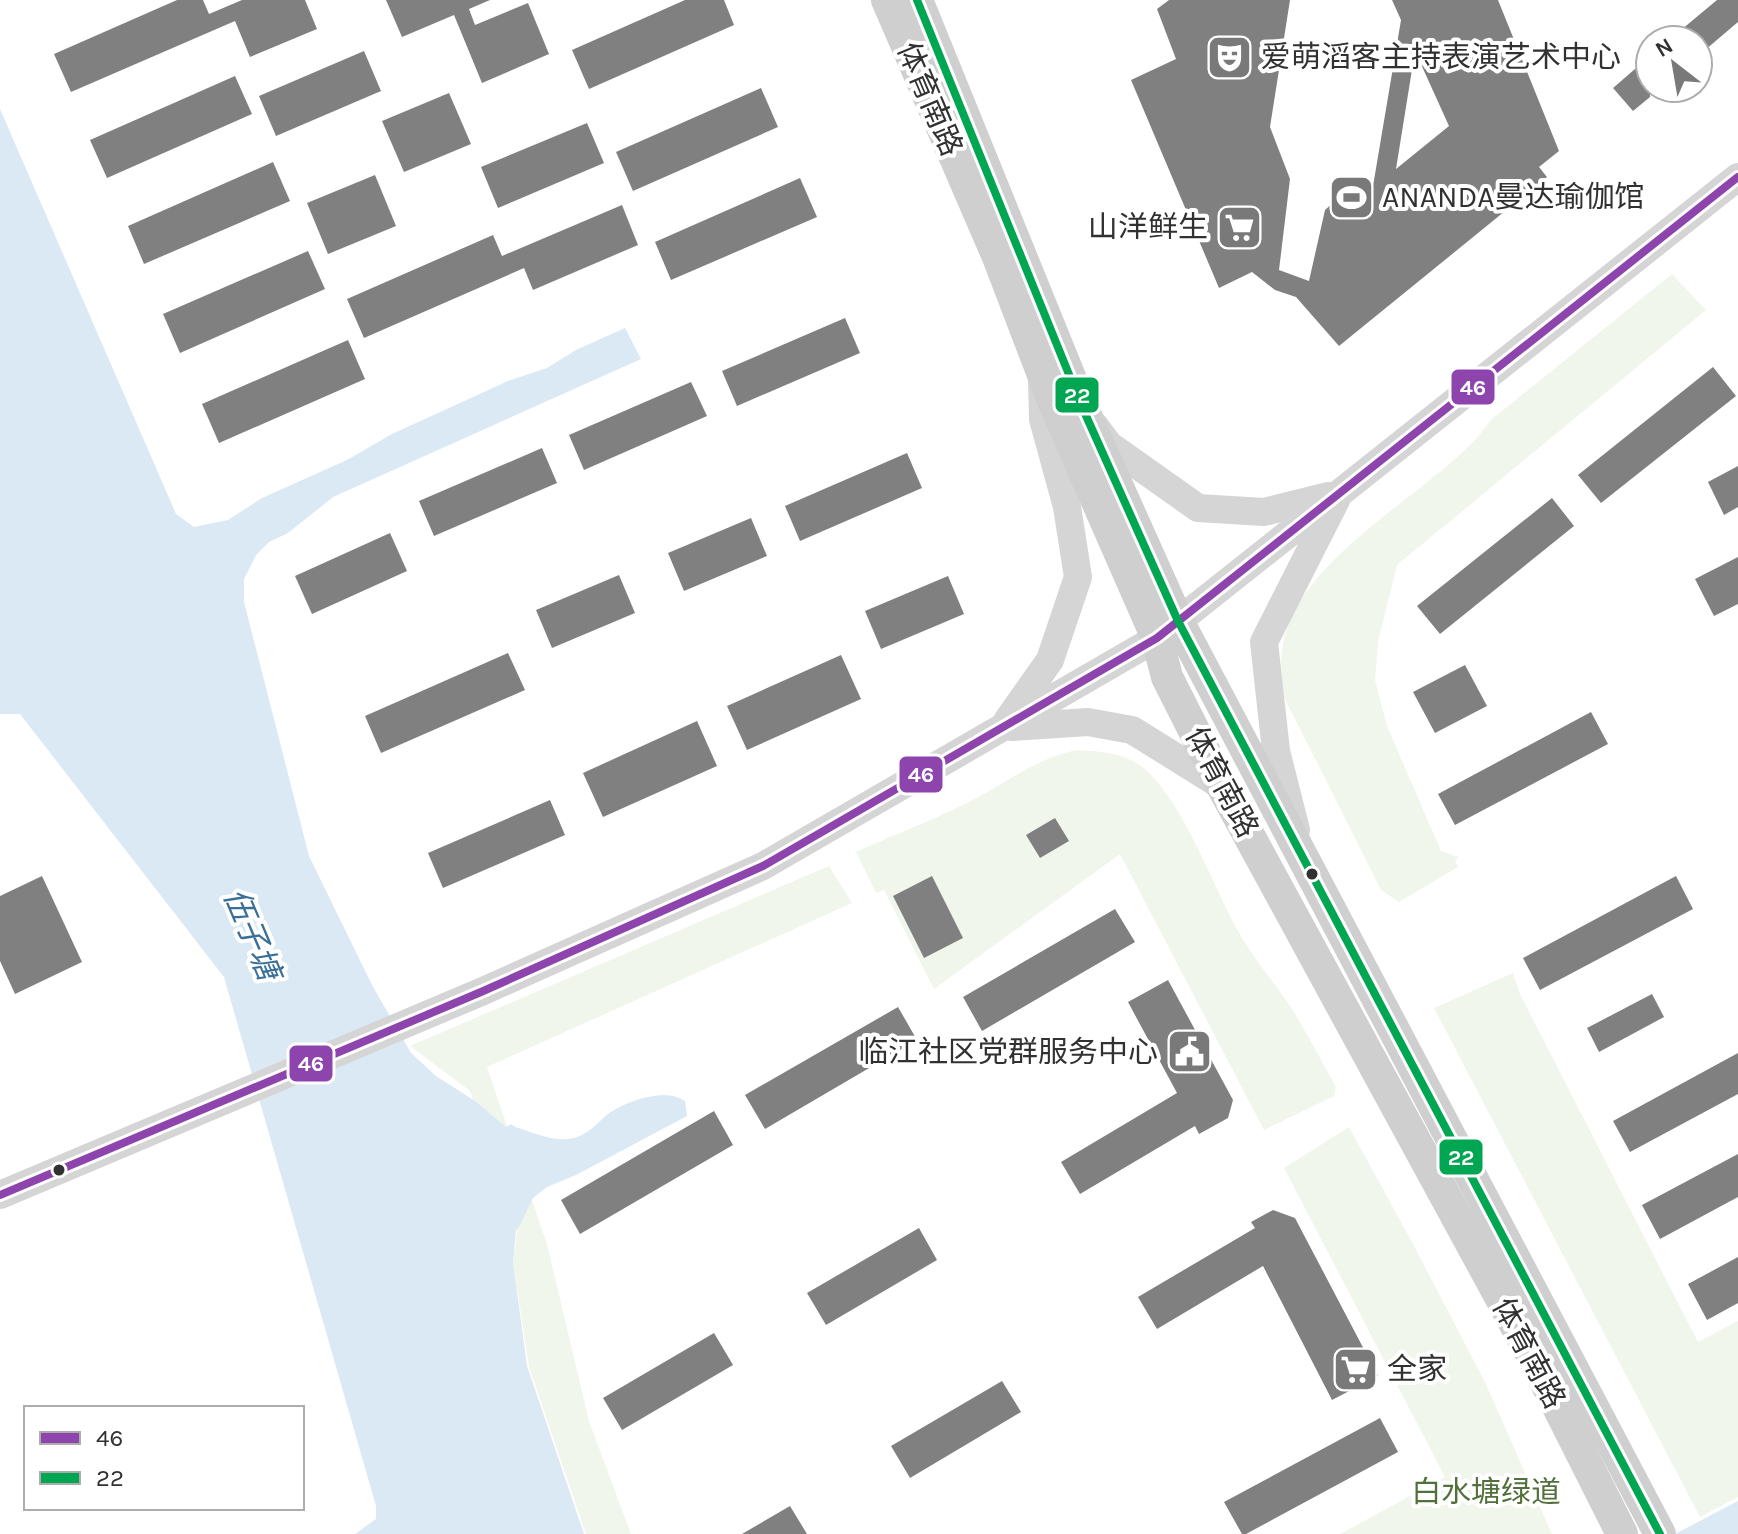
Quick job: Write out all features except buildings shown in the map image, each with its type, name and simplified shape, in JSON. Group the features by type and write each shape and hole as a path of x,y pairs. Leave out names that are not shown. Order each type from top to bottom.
{"main road":[{"name":"体育南路","path":"887,0 998,257 1042,372 1168,629 1302,855 1654,1524"},
{"name":"体育南路","path":"917,0 1083,409 1168,629 1167,677 1222,786 1534,1359 1620,1531"}],"street":[{"path":"0,1195 481,992 763,866 1003,727 1168,629 1738,177"},
{"path":"1003,727 1050,660 1078,577 1067,507 1043,419 1042,372"},
{"path":"1083,409 1109,445 1198,508 1264,512 1340,493"},
{"path":"1302,855 1276,751 1264,642 1340,493"},
{"path":"1003,727 1088,722 1132,730 1222,786"}],"green space":[{"path":"1672,274 1706,310 1397,565 1378,642 1375,680 1387,726 1441,851 1459,857 1455,861 1458,867 1399,902 1381,890 1284,697 1282,651 1297,607 1338,556 1471,444 1492,419"},
{"path":"1078,750 1124,757 1140,765 1161,787 1186,826 1244,942 1310,1040 1336,1087 1334,1096 1264,1130 1120,854 934,989 884,890 876,893 856,852 967,803 1040,762"},
{"path":"829,866 852,903 487,1067 547,1244 589,1421 631,1534 586,1534 529,1367 513,1262 517,1232 470,1091 410,1046"},
{"path":"1513,973 1520,994 1698,1342 1738,1321 1738,1497 1700,1517 1434,1008"},
{"name":"白水塘绿道","path":"1349,1127 1485,1382 1552,1534 1340,1534 1445,1477 1284,1168"}],"water":[{"name":"伍子塘","path":"0,109 176,514 194,527 228,520 262,498 347,460 392,434 508,381 547,368 576,350 625,328 641,359 333,497 288,533 269,542 256,555 244,579 244,602 309,856 372,985 411,1053 436,1076 475,1101 506,1127 511,1124 554,1138 569,1139 582,1135 608,1114 635,1100 667,1095 685,1101 687,1116 576,1175 547,1187 533,1198 516,1230 513,1262 527,1366 584,1534 355,1534 376,1519 376,1506 224,977 20,714 0,714"},
{"path":"1738,1501 1738,1534 1675,1534"}],"transit line":[{"name":"22","path":"917,0 1083,409 1178,621 1660,1534"},
{"name":"46","path":"0,1195 481,992 763,866 1157,638 1738,177"}],"place":[{"name":"爱萌滔客主持表演艺术中心","path":"1230,57"},
{"name":"ANANDA曼达瑜伽馆","path":"1351,197"},
{"name":"山洋鲜生","path":"1239,227"},
{"name":"临江社区党群服务中心","path":"1189,1052"},
{"name":"全家","path":"1356,1369"}]}
